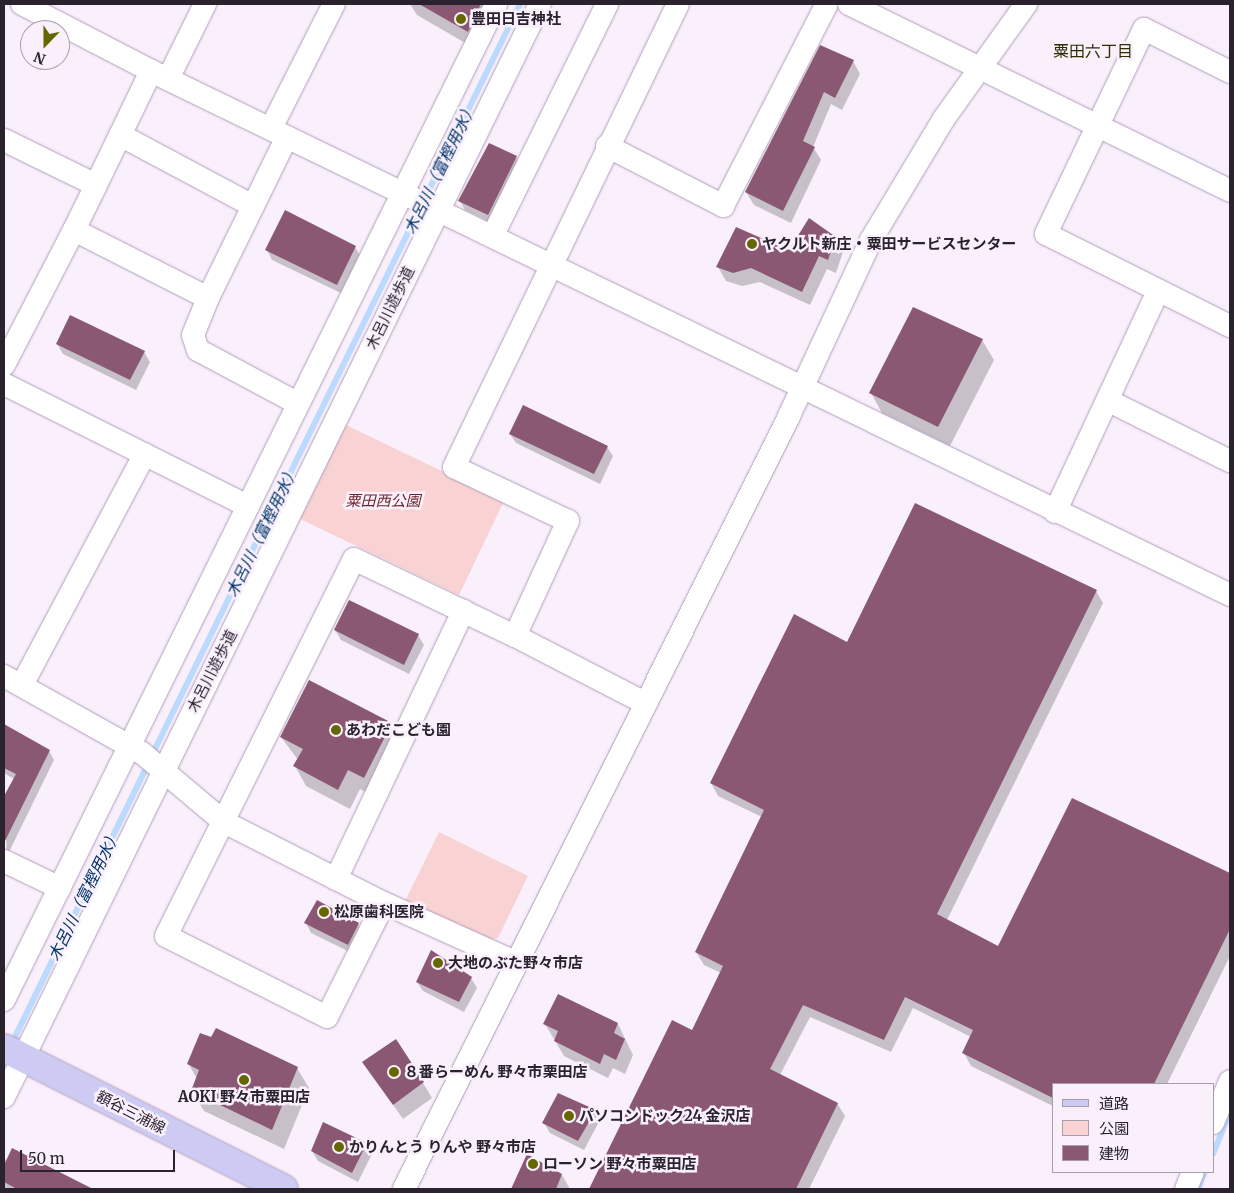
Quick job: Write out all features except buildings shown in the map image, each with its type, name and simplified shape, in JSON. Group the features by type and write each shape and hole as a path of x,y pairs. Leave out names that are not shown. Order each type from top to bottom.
{"main road":[{"name":"額谷三浦線","path":"14,1053 284,1189"}],"street":[{"path":"24,4 160,75 409,193 802,389 1230,595"},
{"path":"4,365 74,230 120,135 205,4"},
{"path":"297,403 198,350 193,335 208,298 253,206 279,132 334,4"},
{"path":"4,1000 60,888 148,759 248,506 297,403 409,193 496,4"},
{"name":"木呂川遊歩道","path":"4,1097 14,1053 148,759 437,207 540,4"},
{"path":"493,235 607,4"},
{"path":"515,636 568,521 454,466 549,263 678,4"},
{"path":"607,146 723,206 826,4"},
{"path":"849,4 979,66 1230,191"},
{"path":"404,1189 802,389 871,240 979,66 1026,4"},
{"path":"1230,72 1144,30 1046,234 1230,326"},
{"path":"120,135 253,206"},
{"path":"4,140 96,185"},
{"path":"74,230 208,298"},
{"path":"1055,512 1109,401 1158,291"},
{"path":"4,384 248,506"},
{"path":"1109,401 1230,461"},
{"path":"145,454 14,679 148,759 224,822 384,903 518,963"},
{"path":"384,903 327,1018 166,936 354,559 515,636 645,703"},
{"path":"336,879 463,611"},
{"path":"4,861 60,888"},
{"path":"1214,1121 1230,1081"},
{"path":"1186,1189 1193,1173"}],"green space":[{"name":"粟田西公園","path":"342,423 504,501 459,595 298,518"},
{"path":"439,832 528,876 498,938 484,941 404,903"}],"waterway":[{"name":"木呂川（富樫用水）","path":"152,755 520,4"},
{"name":"木呂川（富樫用水）","path":"11,1045 148,764"},
{"path":"1214,1152 1230,1112"},
{"path":"1198,1189 1205,1173"}],"place":[{"name":"豊田日吉神社","path":"461,19"},
{"name":"ヤクルト新庄・粟田サービスセンター","path":"752,244"},
{"name":"あわだこども園","path":"336,730"},
{"name":"松原歯科医院","path":"324,912"},
{"name":"大地のぶた野々市店","path":"438,963"},
{"name":"８番らーめん 野々市栗田店","path":"394,1072"},
{"name":"AOKI 野々市粟田店","path":"244,1080"},
{"name":"パソコンドック24 金沢店","path":"569,1116"},
{"name":"かりんとう りんや 野々市店","path":"339,1147"},
{"name":"ローソン 野々市粟田店","path":"533,1164"}],"district":[{"name":"粟田六丁目","path":"1093,51"}]}
